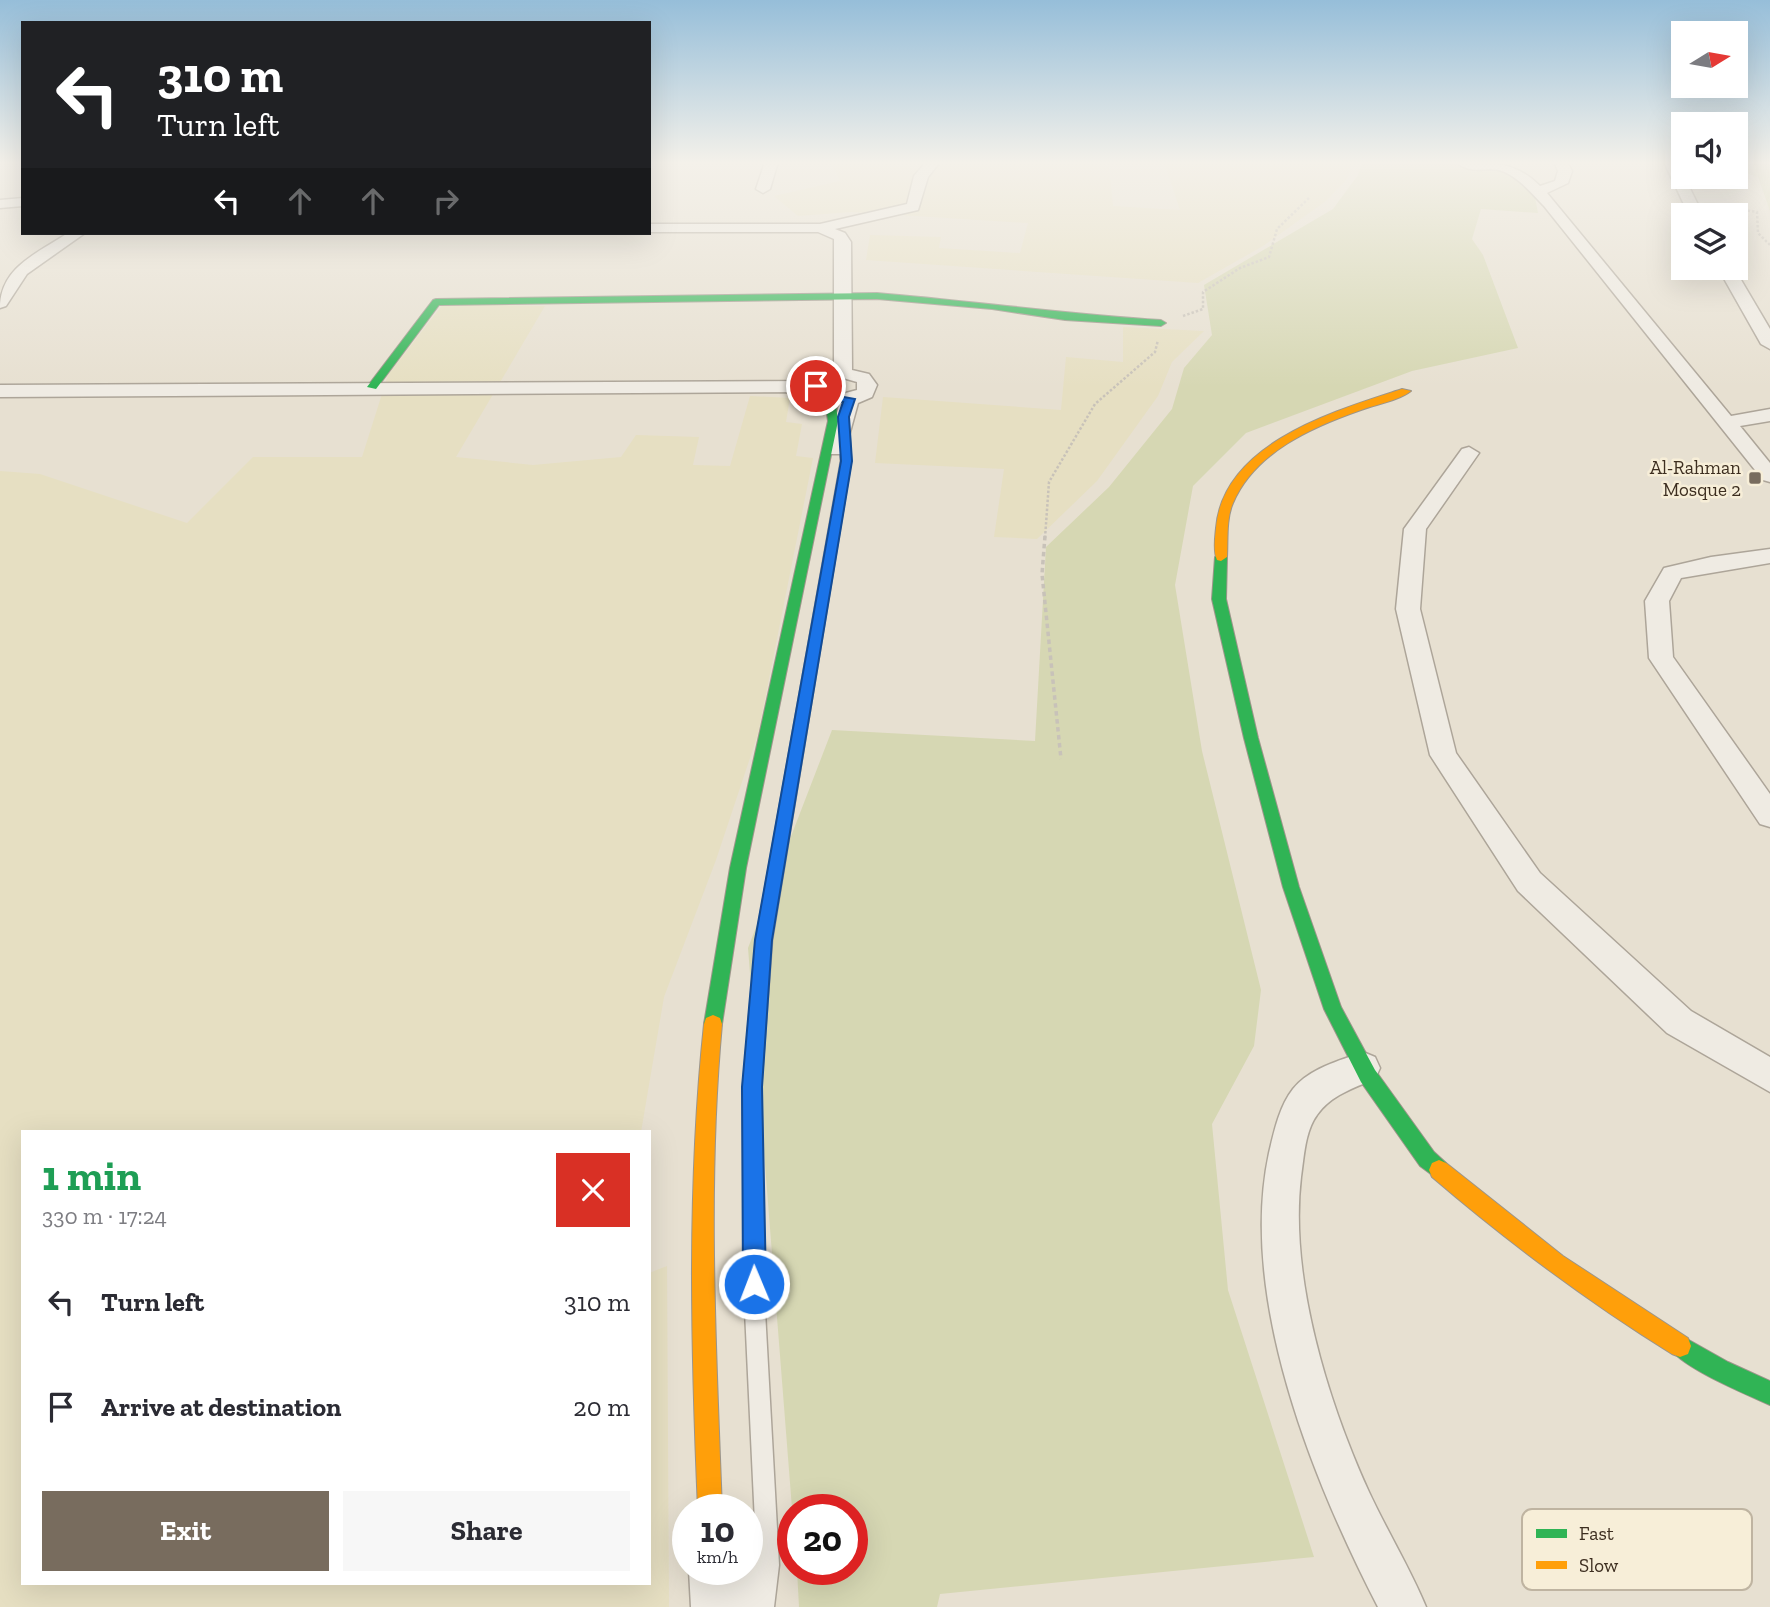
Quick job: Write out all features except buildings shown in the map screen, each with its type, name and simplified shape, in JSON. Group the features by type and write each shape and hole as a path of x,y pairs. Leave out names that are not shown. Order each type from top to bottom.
{"street":[{"path":"1,299 21,271 72,237"},
{"path":"737,1494 723,1216 724,1125 738,970 756,850 842,397 843,242 838,237"},
{"path":"1575,237 1770,476"},
{"path":"1733,280 1770,344"},
{"path":"372,387 436,302 890,297 992,306 1065,317 1161,323"},
{"path":"816,386 822,378 842,397"},
{"path":"816,386 819,393 842,397"},
{"path":"0,391 816,386"},
{"path":"1406,391 1323,419 1261,455 1227,504 1222,543 1219,599 1251,738 1291,887 1333,1009 1363,1068 1427,1159 1501,1224 1607,1302 1720,1370 1770,1393"},
{"path":"710,1494 701,1220 705,1089 719,981 738,869 833,421 842,397"},
{"path":"1728,422 1770,415"},
{"path":"1469,453 1415,529 1408,609 1443,755 1530,882 1679,1022 1770,1076"},
{"path":"1770,556 1711,564 1672,573 1657,601 1661,658 1770,816"},
{"path":"1363,1068 1329,1081 1304,1103 1290,1138 1278,1203 1279,1255 1306,1384 1332,1459 1370,1546 1403,1607"},
{"path":"713,1585 714,1607"},
{"path":"742,1585 744,1607"}],"lane":[{"path":"762,1607 768,1565 755,1311 752,1087 764,940 846,461 842,397"}],"path":[{"path":"1061,758 1042,574 1049,482 1095,404 1155,352 1161,323 1203,309 1203,292 1240,268 1269,257 1275,237"}],"shaded area":[{"path":"870,237 941,237 939,248 1020,253 1024,237 1276,237 1198,283 866,260"},
{"path":"443,304 545,306 456,457 533,465 621,457 636,435 699,437 693,465 730,466 750,396 790,398 786,422 802,424 796,456 813,458 758,734 716,860 664,997 641,1130 21,1130 21,1585 651,1585 651,1272 667,1266 669,1607 0,1607 0,471 40,474 187,523 253,457 362,457 388,375"},
{"path":"1123,327 1204,331 1172,362 1158,396 1097,481 1037,539 994,537 1004,469 875,463 883,397 1061,410 1066,357 1123,362"}],"green space":[{"path":"1285,237 1473,237 1483,255 1518,348 1412,371 1246,433 1193,486 1175,585 1202,751 1261,990 1254,1046 1212,1124 1228,1290 1314,1557 940,1594 937,1607 799,1607 798,1585 868,1585 868,1494 791,1494 748,948 832,730 1035,741 1046,547 1109,487 1172,409 1184,368 1212,335 1204,285"}],"traffic: fast":[{"path":"372,387 436,302 877,296 992,306 1065,317 1161,323"},
{"path":"713,1024 738,868 833,421 830,399"},
{"path":"1221,557 1219,599 1251,738 1291,887 1333,1009 1368,1076 1427,1159 1439,1170"},
{"path":"1680,1346 1720,1370 1770,1393"}],"traffic: slow":[{"path":"1221,557 1227,503 1241,480 1259,460 1280,443 1329,418 1406,391"},
{"path":"709,1494 702,1206 707,1084 713,1024"},
{"path":"1439,1170 1556,1263 1680,1346"}],"place":[{"name":"Al-Rahman Mosque 2","path":"1755,478"}],"route":[{"path":"754,1284 752,1087 764,940 776,856 846,461 844,417 850,399 824,397 816,390 816,386"}]}
